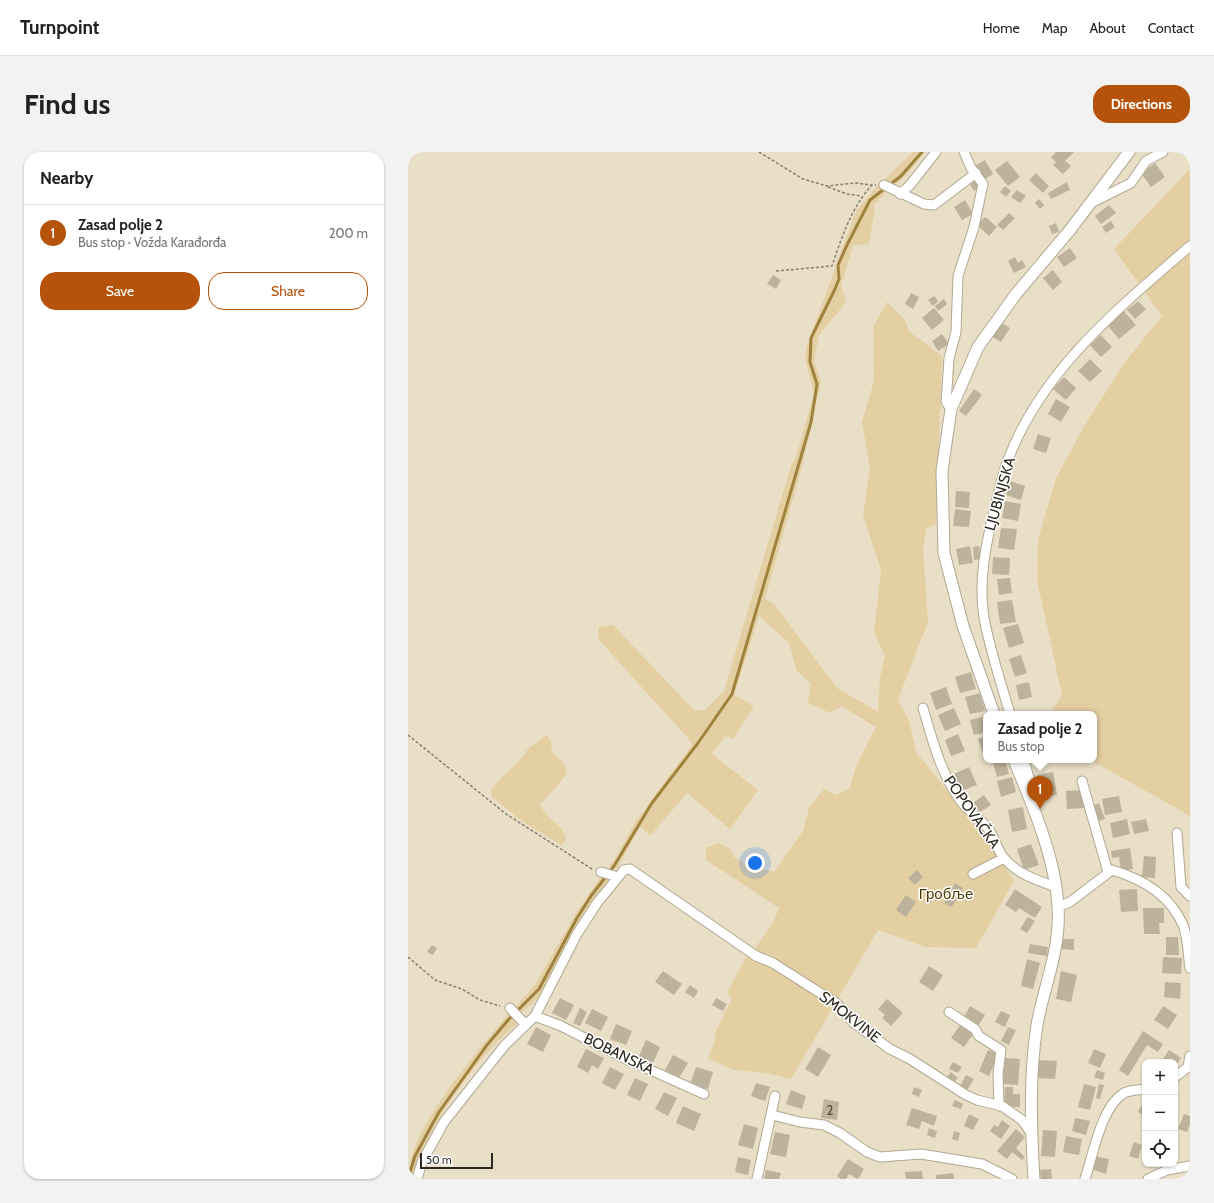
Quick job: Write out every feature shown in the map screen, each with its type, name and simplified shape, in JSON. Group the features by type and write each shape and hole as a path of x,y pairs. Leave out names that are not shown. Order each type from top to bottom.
{"street":[{"path":"900,194 910,185 936,152"},
{"path":"951,408 946,402 947,382 949,358 956,332 958,276 974,227 983,184 964,152"},
{"path":"993,711 963,626 944,553 942,471 951,408 978,347 1016,294 1070,230 1129,152"},
{"path":"1090,204 1131,183 1146,161 1163,152"},
{"path":"884,185 900,194 924,204 934,205 976,173"},
{"name":"LJUBINJSKA","path":"1009,711 984,617 983,578 986,542 1007,461 1036,405 1070,358 1096,329 1190,246"},
{"name":"POPOVAČKA","path":"923,708 936,755 963,804 989,830 1004,858 1023,875 1056,887"},
{"path":"1015,763 1031,801 1043,837 1056,887 1058,907 1056,950 1037,1024 1032,1074 1031,1133 1034,1179"},
{"path":"1025,763 1033,792 1031,801"},
{"path":"1082,781 1108,872"},
{"path":"1177,833 1181,887 1190,896"},
{"path":"973,874 1004,858"},
{"name":"SMOKVINE","path":"616,876 624,870 630,869 756,956 773,963 836,1003 854,1023 890,1049 910,1059 966,1095 977,1100 999,1106 1022,1120 1031,1133"},
{"path":"1058,907 1070,902 1112,870 1154,888 1164,896 1184,926 1190,968"},
{"path":"417,1179 422,1162 444,1122 505,1045 535,1016 577,934 616,876 601,872"},
{"path":"510,1008 526,1025"},
{"path":"949,1012 974,1029 979,1036 1001,1050 998,1074 999,1106"},
{"name":"BOBANSKA","path":"535,1016 560,1026 628,1060 704,1094"},
{"path":"1178,1075 1189,1067 1190,1056"},
{"path":"1085,1179 1104,1118 1115,1101 1125,1093 1142,1090"},
{"path":"757,1179 775,1096"},
{"path":"772,1115 800,1122 824,1125 840,1133 867,1152 880,1157 921,1154 982,1164 1012,1179"},
{"path":"1148,1179 1167,1170 1190,1166"}],"path":[{"path":"758,152 803,179 847,194 862,196"},
{"path":"826,186 856,183 884,185"},
{"path":"776,271 832,266 838,248 862,196 872,185"},
{"path":"408,735 506,814 593,870 601,872"},
{"path":"408,957 435,980 462,989 480,1000 510,1008"}],"green space":[{"path":"913,152 925,152 905,176 893,187 882,182"},
{"path":"1190,169 1190,818 1187,814 1095,763 1097,763 1097,711 1053,711 1053,709 1062,695 1037,580 1038,540 1056,478 1086,423 1125,362 1162,316 1114,249"},
{"name":"Гробље","path":"879,184 888,190 873,206 875,208 869,243 853,246 841,285 846,302 819,335 814,360 821,382 803,463 765,599 774,604 837,688 878,712 880,678 885,656 874,632 881,570 863,515 870,468 862,422 874,381 873,327 887,302 905,320 909,331 942,356 936,524 926,529 923,549 928,622 898,699 909,721 916,752 953,798 975,821 1014,881 976,948 926,947 878,930 791,1079 767,1073 733,1070 708,1058 715,1041 715,1033 732,998 727,993 745,959 750,955 773,923 779,908 706,860 706,848 719,843 730,849 734,857 744,863 774,872 803,831 809,808 824,789 836,795 849,789 857,764 876,726 842,706 830,713 808,703 811,684 797,671 789,643 759,616 734,695 754,706 733,739 725,736 712,754 758,790 730,829 687,793 650,836 640,826 617,869 609,866 615,859 636,821 692,745 687,737 598,639 599,627 613,625 694,710 705,710 724,691 791,466 796,457 814,393 805,359 807,346 856,211"},
{"path":"547,735 551,742 552,752 563,762 567,773 540,804 543,810 562,830 566,840 561,845 522,821 491,796 492,788 518,762 529,748"},
{"path":"602,875 611,879 589,912 539,998 520,1014 515,1008 535,985 578,910"},
{"path":"508,1014 517,1024 469,1074 454,1095 429,1137 411,1179 408,1179 411,1159 419,1138 431,1115 446,1092"}],"building":[{"path":"1056,152 1074,152 1065,161 1071,166 1063,174 1053,165 1056,162 1051,157"},
{"path":"985,160 993,174 985,179 976,165"},
{"path":"1007,161 1020,177 1008,186 995,170"},
{"path":"1155,163 1165,177 1151,187 1141,173"},
{"path":"1036,173 1049,186 1043,193 1029,180"},
{"path":"976,180 980,187 974,191 970,184"},
{"path":"1067,182 1070,190 1051,199 1048,193"},
{"path":"1005,186 1011,191 1006,197 1000,192"},
{"path":"1017,190 1026,196 1020,203 1011,197"},
{"path":"1039,199 1044,205 1040,209 1035,203"},
{"path":"965,200 973,214 962,220 954,207"},
{"path":"1109,205 1116,213 1101,224 1095,216"},
{"path":"1009,213 1015,218 1003,230 997,225"},
{"path":"985,217 997,227 989,236 977,225"},
{"path":"1111,221 1115,227 1106,233 1102,227"},
{"path":"1056,223 1059,232 1052,234 1049,226"},
{"path":"1070,248 1077,258 1064,267 1057,257"},
{"path":"1015,257 1018,263 1022,260 1026,267 1014,273 1008,261"},
{"path":"1053,270 1062,282 1053,290 1043,278"},
{"path":"773,275 781,280 776,289 767,284"},
{"path":"911,293 919,297 913,309 905,304"},
{"path":"934,296 938,301 933,306 928,300"},
{"path":"944,299 947,304 938,311 935,306"},
{"path":"1138,301 1146,309 1135,319 1127,310"},
{"path":"934,308 944,320 932,330 922,318"},
{"path":"1123,310 1136,325 1119,339 1107,325"},
{"path":"1000,322 1010,328 1001,342 991,336"},
{"path":"942,334 949,344 938,351 932,341"},
{"path":"1101,335 1112,347 1101,357 1090,345"},
{"path":"1090,359 1102,371 1090,382 1078,371"},
{"path":"1064,377 1076,388 1066,400 1053,389"},
{"path":"974,389 982,395 966,416 959,411"},
{"path":"1056,399 1070,407 1061,422 1048,414"},
{"path":"1038,434 1051,438 1046,453 1033,449"},
{"path":"1010,481 1025,486 1021,500 1006,495"},
{"path":"956,491 970,492 969,508 955,507"},
{"path":"1005,501 1021,504 1018,521 1002,518"},
{"path":"955,509 971,511 969,527 953,526"},
{"path":"1001,528 1017,529 1014,550 998,548"},
{"path":"970,546 973,563 959,565 956,549"},
{"path":"979,546 981,559 974,560 973,547"},
{"path":"993,557 1010,558 1009,575 992,574"},
{"path":"1010,578 1012,593 999,595 997,579"},
{"path":"1012,600 1016,622 1000,624 997,602"},
{"path":"1018,624 1024,643 1009,648 1003,628"},
{"path":"1021,655 1027,673 1015,677 1009,659"},
{"path":"971,672 976,689 960,693 955,677"},
{"path":"1029,682 1032,697 1019,700 1016,685"},
{"path":"946,687 952,704 936,710 930,693"},
{"path":"980,693 985,711 970,714 965,697"},
{"path":"954,708 961,724 945,731 938,715"},
{"path":"983,717 983,733 974,735 970,720"},
{"path":"958,734 965,751 951,756 945,740"},
{"path":"983,737 983,753 978,739"},
{"path":"993,763 1006,763 1009,774 997,777"},
{"path":"969,767 977,785 961,791 954,774"},
{"path":"1053,772 1057,795 1041,798 1037,775"},
{"path":"1012,777 1016,792 1001,797 997,781"},
{"path":"1083,790 1084,808 1067,809 1066,791"},
{"path":"984,795 991,805 980,812 973,803"},
{"path":"1119,796 1122,812 1105,815 1102,799"},
{"path":"1099,803 1105,819 1098,821 1092,806"},
{"path":"1023,807 1027,829 1012,832 1008,810"},
{"path":"1127,819 1130,834 1113,838 1110,823"},
{"path":"1146,819 1149,831 1134,834 1131,822"},
{"path":"1031,844 1039,865 1024,870 1017,849"},
{"path":"1130,848 1133,869 1121,871 1119,857 1112,858 1111,851"},
{"path":"1144,856 1156,857 1155,878 1142,877"},
{"path":"917,870 923,877 915,885 908,878"},
{"path":"955,883 963,888 952,907 944,903"},
{"path":"1015,889 1042,907 1035,918 1019,908 1016,912 1005,905"},
{"path":"1137,889 1138,911 1121,912 1119,890"},
{"path":"906,895 916,902 906,917 896,910"},
{"path":"1143,908 1164,908 1164,923 1159,923 1160,934 1144,934"},
{"path":"1028,917 1035,921 1027,933 1020,929"},
{"path":"1166,937 1178,937 1179,955 1166,955"},
{"path":"1062,939 1074,939 1074,950 1062,949"},
{"path":"1030,944 1048,947 1047,956 1028,953"},
{"path":"432,945 437,948 433,955 427,952"},
{"path":"1163,957 1182,958 1181,974 1162,973"},
{"path":"1027,959 1040,963 1033,989 1021,986"},
{"path":"929,966 943,975 933,991 919,982"},
{"path":"663,971 682,984 674,995 655,982"},
{"path":"1061,971 1077,975 1071,1002 1056,999"},
{"path":"1165,982 1181,983 1180,999 1164,997"},
{"path":"690,985 698,991 694,998 685,992"},
{"path":"560,998 574,1005 566,1020 552,1013"},
{"path":"716,998 727,1004 723,1011 712,1005"},
{"path":"887,999 903,1013 891,1026 882,1018 885,1015 878,1009"},
{"path":"970,1006 985,1015 978,1026 964,1017"},
{"path":"1163,1006 1177,1015 1168,1029 1154,1020"},
{"path":"580,1008 587,1012 580,1026 573,1023"},
{"path":"592,1009 608,1017 601,1031 585,1023"},
{"path":"1001,1011 1010,1015 1005,1027 995,1022"},
{"path":"616,1024 632,1031 626,1045 610,1039"},
{"path":"961,1024 974,1033 964,1047 951,1038"},
{"path":"536,1027 551,1035 543,1052 527,1044"},
{"path":"1008,1027 1016,1030 1009,1045 1001,1041"},
{"path":"1143,1031 1163,1044 1158,1052 1147,1045 1128,1076 1119,1070"},
{"path":"646,1040 660,1047 653,1063 639,1056"},
{"path":"818,1047 831,1055 818,1077 805,1069"},
{"path":"586,1049 604,1058 598,1069 592,1065 588,1073 577,1067"},
{"path":"1094,1049 1106,1054 1100,1068 1088,1063"},
{"path":"988,1050 998,1054 989,1076 979,1071"},
{"path":"1169,1050 1181,1058 1178,1062 1178,1059 1163,1059"},
{"path":"673,1055 688,1063 679,1078 665,1070"},
{"path":"1005,1058 1020,1059 1018,1085 1003,1084"},
{"path":"1039,1060 1057,1061 1055,1079 1037,1078"},
{"path":"953,1062 962,1067 958,1073 949,1069"},
{"path":"610,1067 624,1074 615,1090 602,1083"},
{"path":"696,1067 713,1072 708,1089 690,1084"},
{"path":"1097,1070 1105,1073 1103,1080 1094,1077"},
{"path":"951,1072 958,1078 953,1083 947,1077"},
{"path":"966,1075 974,1079 967,1090 960,1086"},
{"path":"635,1078 648,1084 640,1101 627,1095"},
{"path":"756,1083 770,1087 765,1101 751,1096"},
{"path":"1084,1084 1096,1087 1090,1110 1078,1107"},
{"path":"1099,1084 1104,1085 1100,1099 1096,1098"},
{"path":"914,1087 922,1090 919,1097 912,1094"},
{"path":"1005,1087 1013,1087 1013,1094 1020,1094 1020,1107 1004,1107"},
{"path":"791,1090 806,1096 802,1109 786,1104"},
{"path":"664,1092 677,1098 668,1116 655,1109"},
{"path":"824,1099 839,1102 837,1120 821,1118"},
{"path":"955,1100 963,1104 961,1109 952,1106"},
{"path":"1142,1105 1142,1115 1138,1112"},
{"path":"683,1106 701,1114 694,1131 676,1123"},
{"path":"912,1108 937,1116 934,1126 922,1121 919,1129 906,1125"},
{"path":"969,1114 979,1119 973,1130 964,1126"},
{"path":"1184,1114 1190,1116 1190,1124 1187,1132 1178,1129"},
{"path":"1075,1118 1090,1121 1086,1135 1072,1131"},
{"path":"1002,1120 1010,1126 1001,1139 990,1131 994,1125 998,1127"},
{"path":"744,1124 758,1128 753,1149 738,1145"},
{"path":"929,1128 937,1131 935,1138 927,1135"},
{"path":"1016,1129 1025,1137 1016,1148 1025,1157 1022,1160 1012,1152 1007,1159 997,1151"},
{"path":"1043,1130 1057,1131 1055,1157 1041,1156"},
{"path":"954,1131 960,1133 958,1141 952,1139"},
{"path":"775,1132 790,1135 786,1157 770,1154"},
{"path":"1066,1136 1082,1139 1079,1155 1063,1152"},
{"path":"1134,1142 1142,1145 1138,1159 1129,1156"},
{"path":"1094,1156 1109,1159 1106,1174 1091,1169"},
{"path":"738,1157 751,1160 748,1175 735,1172"},
{"path":"848,1159 864,1169 858,1179 849,1174 846,1179 841,1179 837,1176"},
{"path":"1051,1169 1052,1179 1041,1179 1040,1170"},
{"path":"766,1170 781,1173 779,1179 764,1179"},
{"path":"922,1171 923,1179 906,1179 905,1172"},
{"path":"953,1173 954,1179 936,1179 936,1175"}],"waterway":[{"path":"408,1179 415,1156 439,1112 487,1045 509,1019 539,989 577,918 591,896 614,866 652,803 698,743 732,694 811,422 817,384 810,362 811,338 839,279 838,265 870,200 901,176 922,152"}],"place":[{"name":"Zasad polje 2","path":"1040,809"}]}
